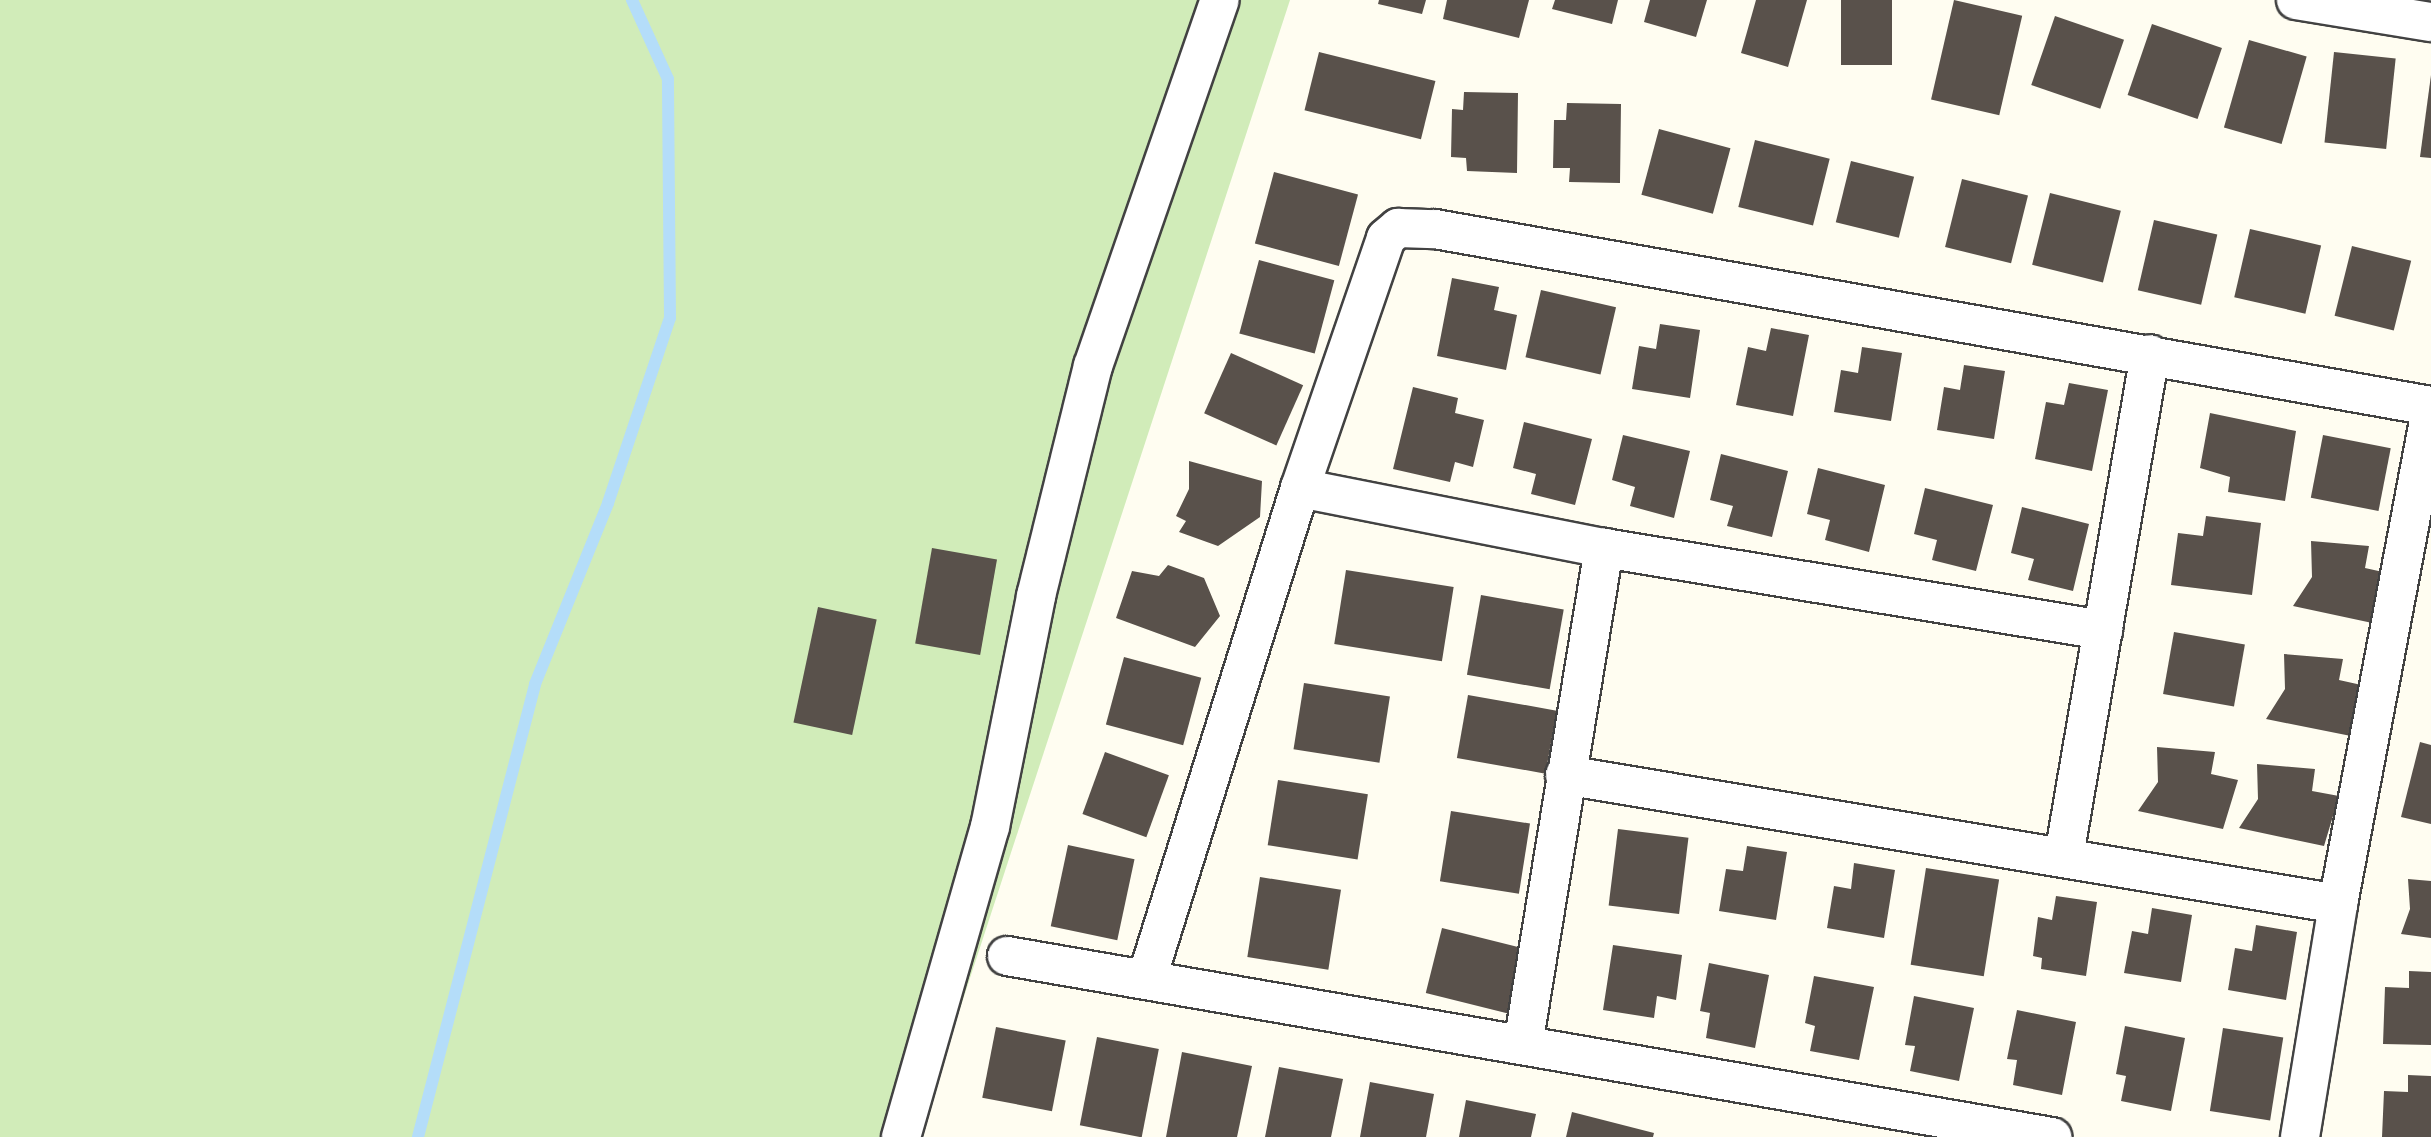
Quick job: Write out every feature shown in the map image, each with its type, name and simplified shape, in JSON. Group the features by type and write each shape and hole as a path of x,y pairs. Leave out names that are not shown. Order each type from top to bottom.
{"street":[{"path":"901,1137 989,827 1036,596 1093,366 1220,0"},
{"path":"2296,0 2431,22"},
{"path":"1147,978 1300,488 1386,238 1398,228 1435,229 2150,354 2431,408 2338,904 2300,1137"},
{"path":"2064,856 2150,354"},
{"path":"1300,488 1604,548 2103,630"},
{"path":"1522,1045 1604,548"},
{"path":"1565,775 2064,856 2338,904"},
{"path":"1007,956 1147,978 2052,1137"}],"green space":[{"path":"0,0 1290,0 918,1137 0,1137"}],"building":[{"path":"1379,0 1426,0 1422,14 1378,4"},
{"path":"1447,0 1529,0 1519,38 1443,19"},
{"path":"1555,0 1618,0 1612,24 1552,9"},
{"path":"1650,0 1707,0 1696,37 1644,22"},
{"path":"1756,0 1807,0 1788,67 1741,53"},
{"path":"1841,0 1892,0 1892,65 1841,65"},
{"path":"1954,0 2022,16 1999,115 1931,99"},
{"path":"2055,16 2124,40 2100,109 2031,85"},
{"path":"2152,24 2222,48 2198,119 2128,95"},
{"path":"2249,40 2307,57 2282,144 2224,127"},
{"path":"1319,52 1435,81 1421,139 1304,110"},
{"path":"2334,52 2396,58 2386,149 2324,143"},
{"path":"2431,75 2431,158 2420,157"},
{"path":"1464,92 1518,93 1517,173 1467,171 1466,158 1451,157 1452,109 1463,110"},
{"path":"1567,103 1621,104 1620,183 1569,182 1570,168 1553,168 1554,120 1566,120"},
{"path":"1659,129 1730,148 1713,214 1641,195"},
{"path":"1755,140 1830,159 1813,226 1738,207"},
{"path":"1851,161 1914,177 1899,238 1836,222"},
{"path":"1274,172 1358,195 1339,266 1255,243"},
{"path":"1962,179 2028,195 2011,263 1945,247"},
{"path":"2050,193 2121,211 2103,282 2032,265"},
{"path":"2154,220 2217,235 2201,305 2138,290"},
{"path":"2250,229 2321,245 2305,314 2234,297"},
{"path":"2352,246 2411,261 2394,331 2335,316"},
{"path":"1259,260 1334,280 1315,354 1239,333"},
{"path":"1452,278 1499,287 1494,310 1517,315 1506,370 1437,356"},
{"path":"1541,290 1616,307 1601,375 1525,357"},
{"path":"1660,324 1700,330 1690,398 1632,389 1639,346 1656,349"},
{"path":"1771,328 1809,335 1793,416 1736,405 1748,347 1766,351"},
{"path":"1862,347 1902,353 1891,421 1834,412 1841,370 1858,373"},
{"path":"1231,353 1303,385 1276,445 1204,413"},
{"path":"1964,365 2005,371 1994,439 1937,430 1944,387 1960,390"},
{"path":"2069,383 2108,390 2092,471 2035,459 2046,402 2064,405"},
{"path":"1413,387 1458,398 1455,413 1484,420 1473,467 1455,462 1450,482 1393,469"},
{"path":"2210,413 2296,431 2285,501 2228,492 2230,477 2200,468"},
{"path":"1524,422 1592,439 1575,505 1531,494 1536,474 1513,468"},
{"path":"1623,435 1690,451 1674,518 1630,506 1635,487 1612,480"},
{"path":"2323,435 2391,448 2379,511 2311,498"},
{"path":"1721,454 1788,471 1772,537 1727,526 1733,506 1710,500"},
{"path":"1189,461 1262,481 1260,517 1218,546 1179,532 1186,521 1176,516 1189,489"},
{"path":"1818,468 1885,485 1869,552 1825,540 1830,520 1807,514"},
{"path":"1925,488 1993,505 1976,571 1932,560 1937,540 1914,534"},
{"path":"2022,507 2089,524 2073,591 2028,580 2034,559 2011,553"},
{"path":"2206,516 2261,523 2252,595 2171,585 2178,533 2203,536"},
{"path":"2311,541 2369,546 2365,568 2392,574 2377,624 2293,606 2312,577"},
{"path":"932,548 997,559 980,655 915,644"},
{"path":"1168,565 1204,578 1220,616 1195,647 1116,618 1132,571 1159,576"},
{"path":"1346,570 1454,587 1442,661 1334,644"},
{"path":"1481,595 1564,610 1550,689 1467,675"},
{"path":"818,607 877,619 852,735 793,722"},
{"path":"2174,632 2245,645 2234,707 2163,694"},
{"path":"2284,654 2343,659 2339,680 2366,686 2351,736 2266,719 2285,689"},
{"path":"1124,657 1201,678 1183,745 1106,725"},
{"path":"1304,683 1390,697 1379,763 1294,749"},
{"path":"1468,695 1557,711 1546,774 1457,758"},
{"path":"2420,742 2431,745 2431,824 2401,817"},
{"path":"2157,747 2215,752 2211,774 2238,780 2223,829 2138,811 2158,782"},
{"path":"1105,752 1169,775 1146,837 1082,814"},
{"path":"2257,764 2315,769 2312,791 2339,796 2324,846 2239,828 2258,799"},
{"path":"1278,780 1368,794 1358,859 1268,845"},
{"path":"1451,811 1530,824 1519,894 1440,881"},
{"path":"1618,829 1688,838 1679,914 1609,905"},
{"path":"1068,845 1135,859 1117,940 1051,926"},
{"path":"1747,846 1787,852 1776,920 1719,911 1726,869 1743,871"},
{"path":"1854,863 1895,870 1884,938 1827,928 1834,886 1851,889"},
{"path":"1926,868 1999,880 1984,976 1911,965"},
{"path":"1260,877 1341,890 1328,970 1247,957"},
{"path":"2408,879 2431,881 2431,938 2401,934 2410,909"},
{"path":"2056,896 2097,902 2086,976 2041,969 2042,958 2033,956 2038,917 2052,920"},
{"path":"2152,908 2192,915 2181,982 2124,973 2132,931 2148,934"},
{"path":"2256,925 2297,932 2286,1000 2228,990 2235,948 2252,951"},
{"path":"1442,928 1531,950 1515,1015 1426,993"},
{"path":"1613,945 1682,955 1676,1000 1657,996 1654,1018 1603,1010"},
{"path":"1709,963 1769,975 1755,1048 1706,1038 1710,1013 1700,1011"},
{"path":"2409,971 2431,972 2431,1045 2383,1044 2385,987 2409,988"},
{"path":"1814,976 1874,987 1859,1060 1810,1051 1815,1026 1805,1023"},
{"path":"1914,996 1974,1008 1959,1081 1910,1071 1915,1046 1905,1045"},
{"path":"2017,1010 2076,1022 2062,1095 2013,1085 2017,1060 2007,1059"},
{"path":"2125,1026 2185,1038 2171,1111 2121,1101 2126,1076 2116,1074"},
{"path":"996,1027 1066,1041 1052,1111 982,1098"},
{"path":"2223,1028 2283,1038 2270,1121 2210,1111"},
{"path":"1097,1037 1159,1049 1142,1137 1080,1125"},
{"path":"1182,1052 1252,1066 1237,1137 1166,1137"},
{"path":"1279,1067 1343,1079 1331,1137 1265,1137"},
{"path":"2408,1075 2431,1076 2431,1137 2382,1137 2384,1091 2408,1092"},
{"path":"1370,1082 1434,1094 1426,1137 1360,1137"},
{"path":"1466,1100 1536,1114 1531,1137 1459,1137"},
{"path":"1572,1112 1654,1133 1653,1137 1566,1137"}],"waterway":[{"path":"418,1137 535,684 608,503 670,318 668,79 632,0"}]}
